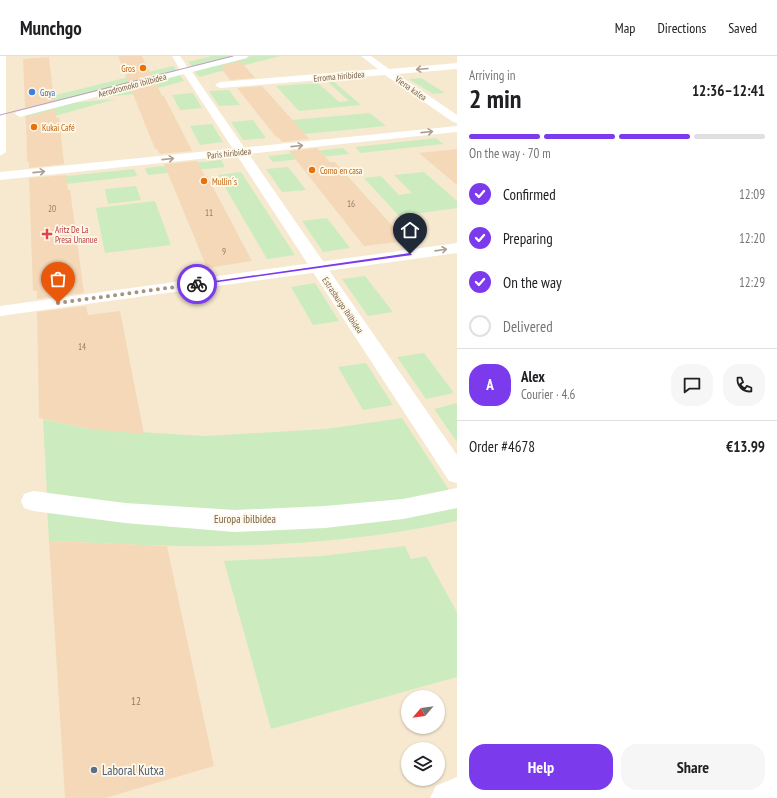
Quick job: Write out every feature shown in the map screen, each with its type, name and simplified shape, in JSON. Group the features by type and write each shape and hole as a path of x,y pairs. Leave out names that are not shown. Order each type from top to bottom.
{"street":[{"path":"0,152 1,56"},
{"name":"Estrasburgo ibilbidea","path":"176,56 457,474"},
{"name":"Aerodromoko ibilbidea","path":"20,114 244,56"},
{"name":"Viena kalea","path":"365,56 457,120"},
{"name":"Erroma hiribidea","path":"220,85 457,66"},
{"name":"Paris hiribidea","path":"0,176 457,129"},
{"path":"0,311 457,248"},
{"name":"Europa ibilbidea","path":"33,500 125,513 235,521 325,517 403,508 457,498"},
{"path":"448,798 457,795"}],"shaded area":[{"path":"0,56 457,56 457,798 0,798"}],"green space":[{"path":"212,56 237,56 193,67 188,62"},
{"path":"252,56 280,56 199,77 194,71"},
{"path":"173,66 177,71 66,99 32,103 32,101"},
{"path":"180,75 184,81 136,94 92,98"},
{"path":"421,78 445,93 433,94 409,79"},
{"path":"333,81 361,105 299,111 276,86 318,83 339,102 349,101 328,82"},
{"path":"229,90 240,105 219,106 209,91"},
{"path":"193,93 202,108 180,110 172,95"},
{"path":"116,99 26,124 25,115 69,103"},
{"path":"370,113 386,126 305,134 292,120"},
{"path":"253,120 266,138 243,140 231,122"},
{"path":"212,124 223,142 200,145 190,126"},
{"path":"436,138 443,144 361,153 355,147"},
{"path":"343,148 349,154 273,162 268,156"},
{"path":"221,160 225,167 148,175 145,168"},
{"path":"288,167 306,190 282,192 266,169"},
{"path":"134,169 137,176 49,186 48,178"},
{"path":"241,172 295,255 267,259 218,175"},
{"path":"424,172 457,201 457,208 399,216 364,178 381,176 399,195 412,193 394,175"},
{"path":"136,186 141,200 108,204 105,189"},
{"path":"155,201 171,245 105,253 96,208"},
{"path":"327,218 350,248 323,252 302,221"},
{"path":"365,276 393,312 368,316 342,279"},
{"path":"315,283 339,321 313,325 291,287"},
{"path":"424,353 454,393 426,399 397,357"},
{"path":"366,363 393,405 363,410 338,367"},
{"path":"457,403 457,442 434,409"},
{"path":"402,418 453,496 372,507 196,513 47,495 43,419 90,429 205,436 326,429"},
{"path":"457,505 457,521 398,532 339,540 279,544 198,546 49,541 47,507 152,524"},
{"path":"405,546 411,559 426,556 457,612 457,677 410,690 401,690 401,693 271,729 224,561 322,556"}],"building":[{"path":"118,56 142,56 152,76 128,82"},
{"path":"49,57 54,101 25,108 23,59"},
{"path":"240,61 255,78 230,80 221,68 224,65"},
{"path":"156,83 192,151 160,154 157,149 155,149 131,89"},
{"path":"262,86 309,139 282,142 278,137 276,137 237,88"},
{"path":"55,109 56,118 59,117 64,164 29,168 29,161 27,162 26,117"},
{"path":"317,148 330,162 335,162 406,241 364,246 289,151"},
{"path":"457,149 457,185 419,153"},
{"path":"197,161 205,176 207,176 252,261 207,268 164,164"},
{"path":"66,175 68,190 70,190 84,293 37,299 37,291 33,291 29,178"},
{"path":"86,306 88,315 120,311 144,434 90,429 39,418 37,312"},
{"path":"49,541 167,546 214,766 105,798 65,798"}],"tram line":[{"path":"0,115 233,56"}],"way so far":[{"path":"58,303 197,284"}],"place":[{"name":"Gros","path":"143,68"},
{"name":"Goya","path":"32,92"},
{"name":"Kukai Café","path":"34,127"},
{"name":"Como en casa","path":"312,170"},
{"name":"Mullin´s","path":"204,181"},
{"name":"Aritz De La Presa Unanue","path":"47,234"},
{"name":"Laboral Kutxa","path":"94,770"}],"route":[{"path":"197,284 410,254"}]}
